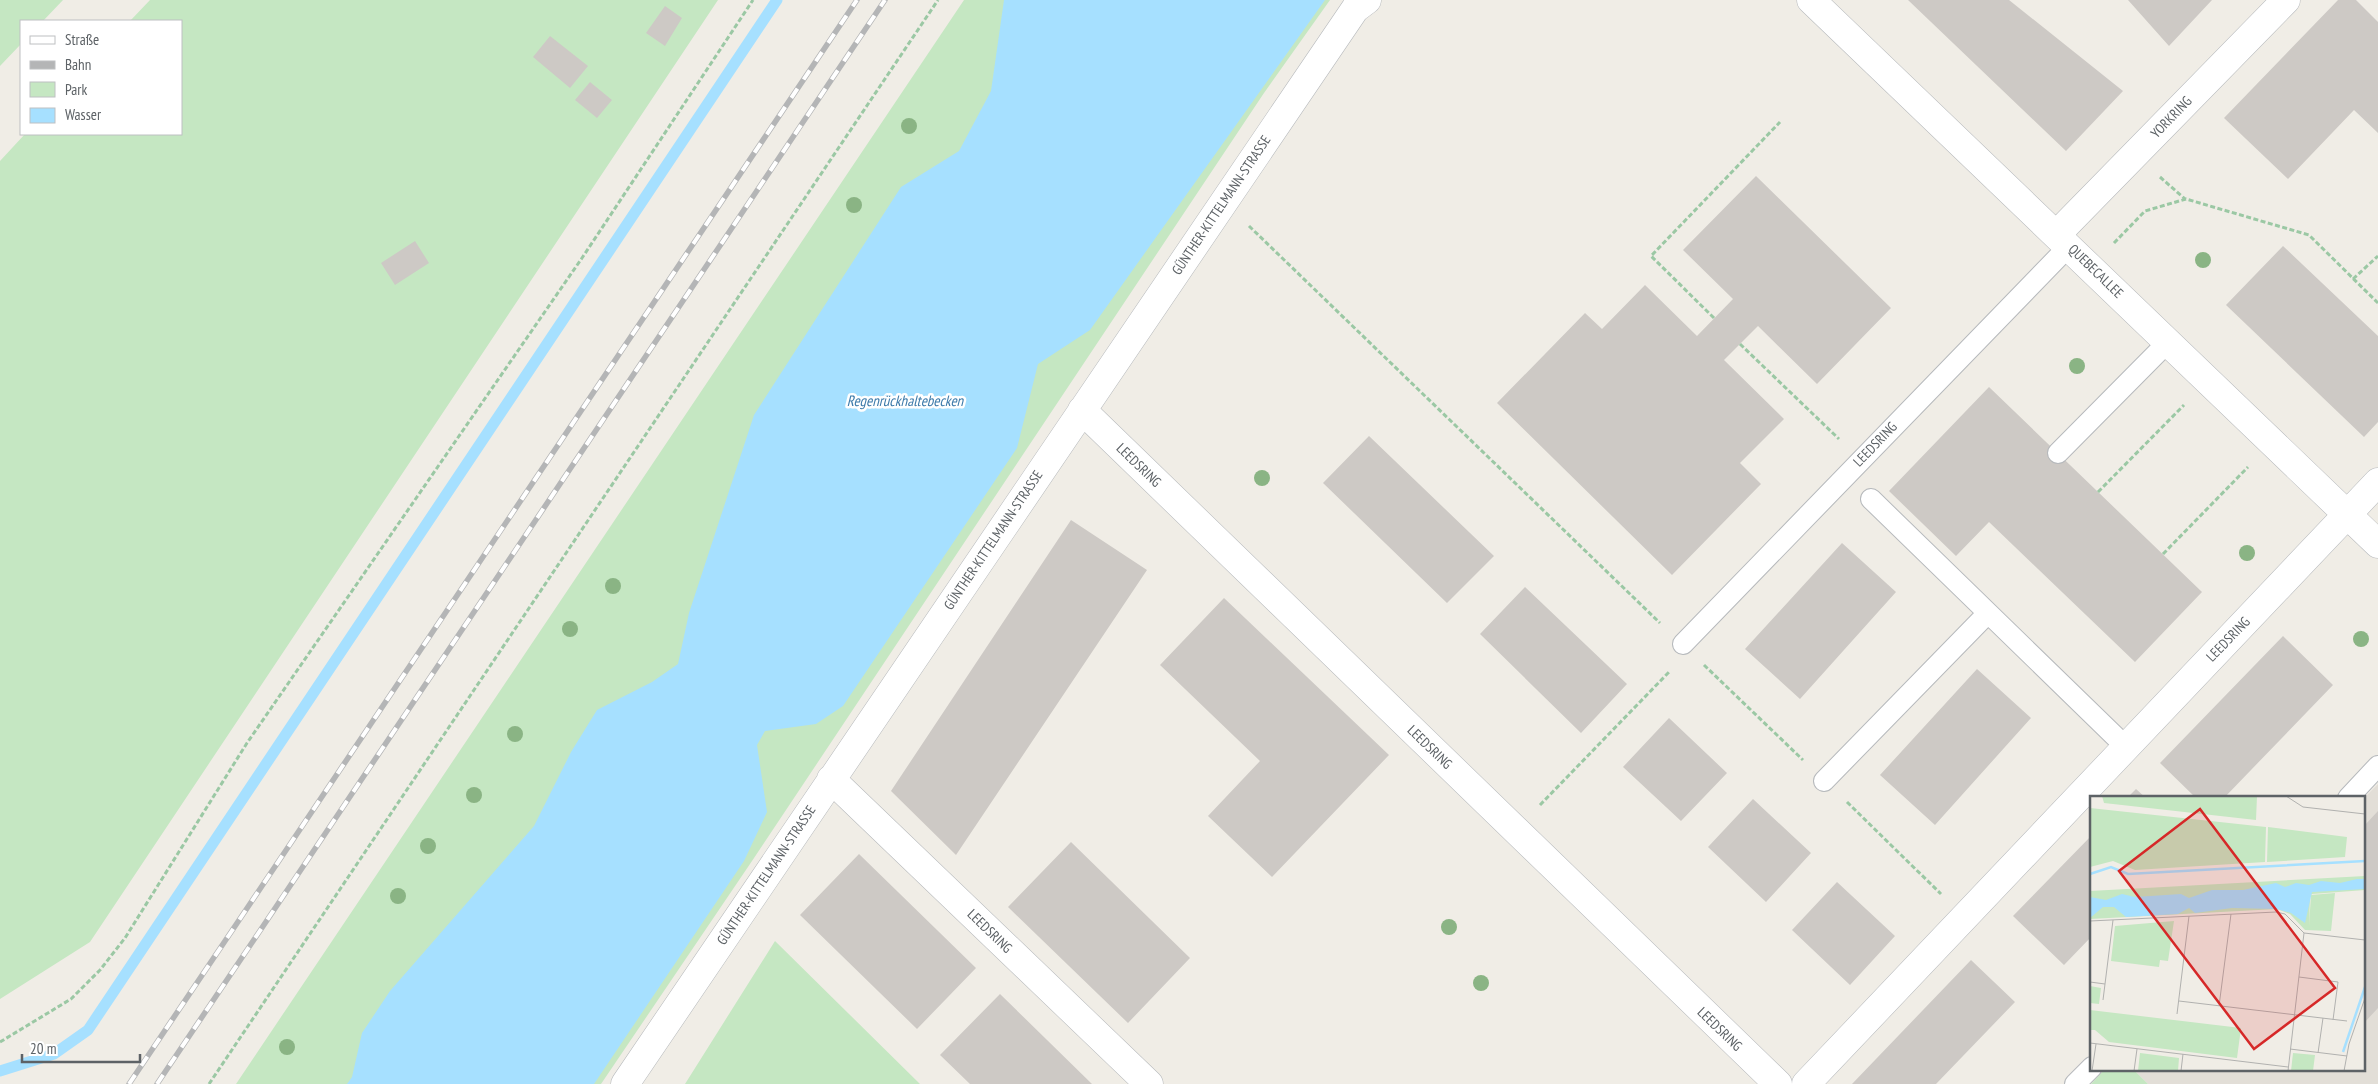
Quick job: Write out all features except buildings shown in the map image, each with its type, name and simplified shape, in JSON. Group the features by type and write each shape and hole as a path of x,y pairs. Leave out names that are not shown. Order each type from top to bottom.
{"street":[{"name":"GÜNTHER-KITTELMANN-STRASSE","path":"624,1084 1355,10 1367,0"},
{"name":"QUEBECALLEE","path":"1811,0 2091,266 2378,544"},
{"name":"YORKRING","path":"2063,240 2286,0"},
{"name":"LEEDSRING","path":"1082,410 1778,1084"},
{"path":"2347,514 2378,482"},
{"name":"LEEDSRING","path":"1806,1084 2347,514"},
{"name":"LEEDSRING","path":"830,779 1150,1084"}],"lane":[{"name":"LEEDSRING","path":"1686,648 2063,240"},
{"path":"2058,453 2168,342"},
{"path":"1870,499 2126,747"},
{"path":"1824,781 1988,613"},
{"path":"2350,796 2378,766"},
{"path":"2075,1084 2090,1069"}],"path":[{"path":"0,1042 71,999 100,970 125,938 247,743 582,258 753,0"},
{"path":"209,1084 938,0"},
{"path":"1714,318 1650,256 1780,122"},
{"path":"2091,266 2145,211 2186,199 2309,235 2378,303"},
{"path":"1224,202 1965,917"},
{"path":"2353,279 2378,256"},
{"path":"1740,344 1860,460"},
{"path":"2098,492 2208,380"},
{"path":"2163,554 2272,442"},
{"path":"1516,830 1686,648"}],"shaded area":[{"path":"2378,784 2378,1084 2148,1084 2136,1072 2366,1072 2366,796"}],"green space":[{"path":"0,0 63,0 44,20 20,20 20,45 0,66"},
{"path":"150,0 718,0 90,942 0,999 0,161 24,135 182,135 182,20 131,20"},
{"name":"Regenrückhaltebecken","path":"964,0 1330,0 1264,93 752,861 601,1084 236,1084"},
{"path":"775,941 920,1084 685,1084"},
{"path":"2102,1072 2136,1072 2148,1084 2091,1084"}],"water":[{"name":"Regenrückhaltebecken","path":"1004,0 1325,0 1090,330 1038,364 1017,448 843,706 816,724 765,731 757,745 767,812 744,861 594,1084 347,1084 352,1077 362,1033 390,991 534,826 571,752 597,710 652,682 678,664 689,613 754,415 901,187 959,151 991,91"}],"waterway":[{"path":"0,1071 54,1054 88,1030 777,0"}],"railway":[{"path":"129,1084 857,0"},
{"path":"157,1084 885,0"}]}
